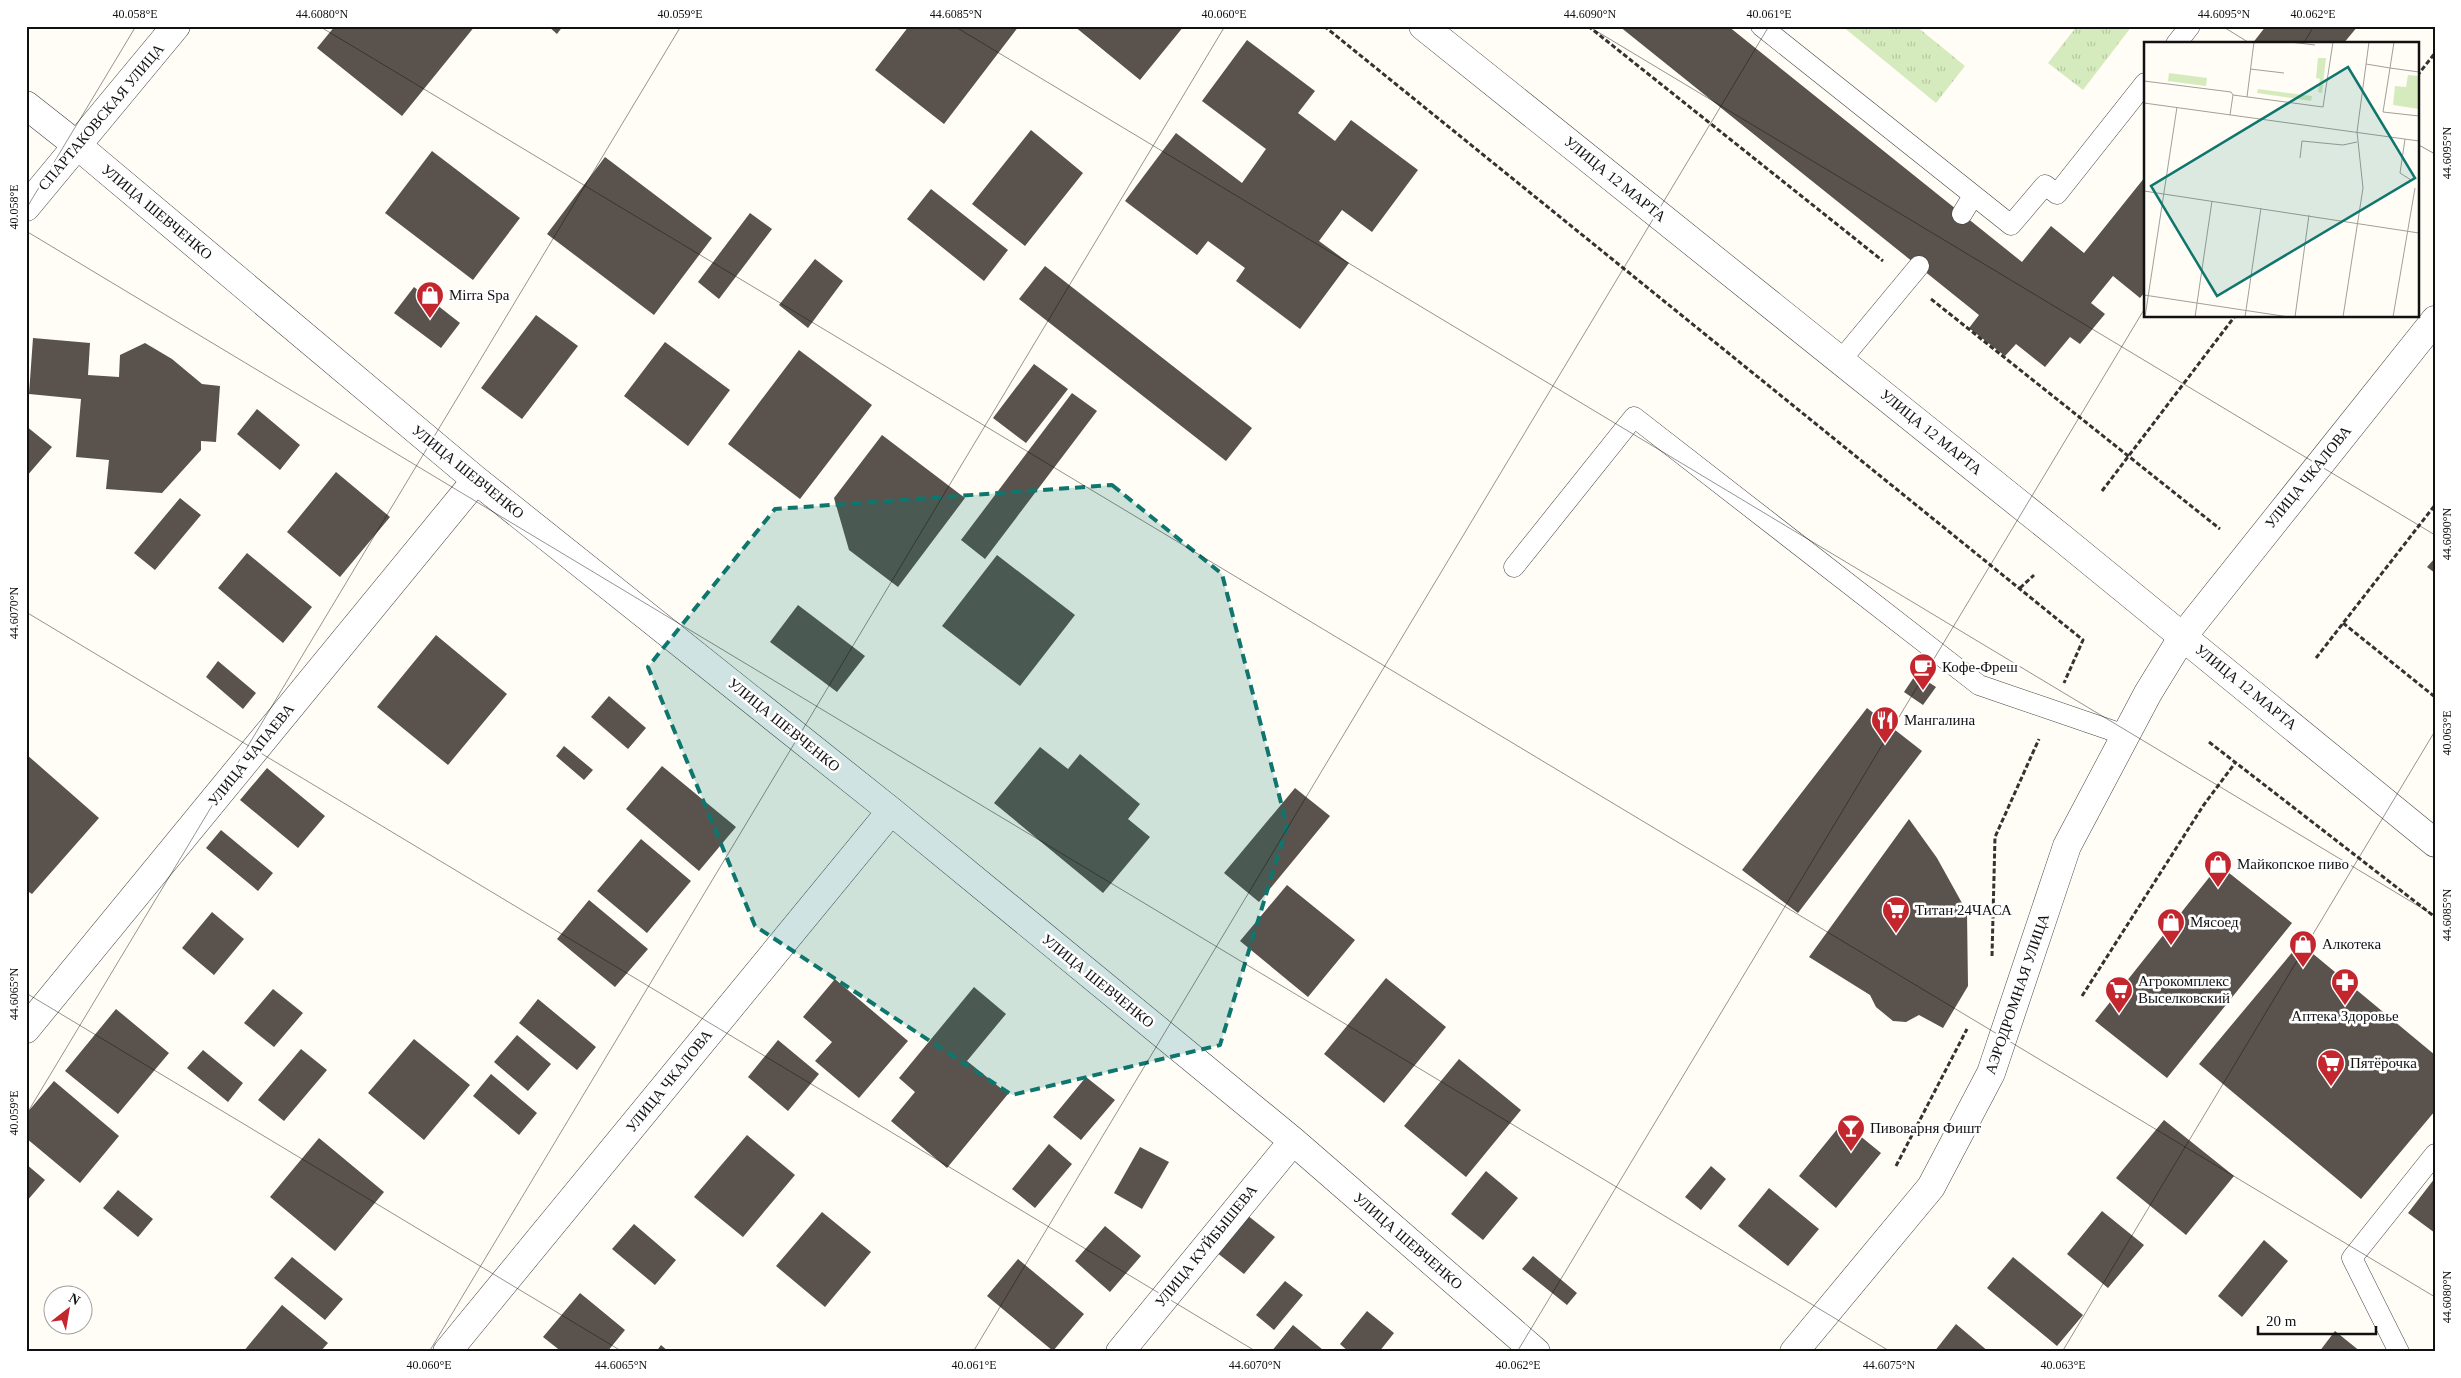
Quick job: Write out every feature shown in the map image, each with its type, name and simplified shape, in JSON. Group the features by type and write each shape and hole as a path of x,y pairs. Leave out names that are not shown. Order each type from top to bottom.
{"street":[{"name":"СПАРТАКОВСКАЯ УЛИЦА","path":"26,207 176,26"},
{"name":"УЛИЦА 12 МАРТА","path":"1423,26 2183,636 2435,843"},
{"name":"УЛИЦА ШЕВЧЕНКО","path":"26,105 78,146 476,480 891,811 1292,1141 1536,1352"},
{"name":"УЛИЦА ЧКАЛОВА","path":"2183,636 2435,320"},
{"name":"УЛИЦА ЧАПАЕВА","path":"26,1029 476,480"},
{"name":"АЭРОДРОМНАЯ УЛИЦА","path":"1794,1352 1931,1187 1991,1073 2067,846 2148,693 2183,636"},
{"name":"УЛИЦА ЧКАЛОВА","path":"447,1352 891,811"},
{"name":"УЛИЦА КУЙБЫШЕВА","path":"1120,1352 1292,1141"}],"lane":[{"path":"1761,26 2011,225 2045,185 2056,194 2144,84"},
{"path":"2178,42 2190,26"},
{"path":"1962,214 1973,196"},
{"path":"1841,360 1919,266"},
{"path":"1514,567 1634,417 1979,685 2125,735"},
{"path":"2399,1352 2352,1258 2435,1154"}],"path":[{"path":"2418,75 2435,53"},
{"path":"2102,491 2233,318"},
{"path":"2316,658 2435,505"},
{"path":"2020,588 2034,575"},
{"path":"2343,623 2435,697"},
{"path":"2209,742 2435,917"},
{"path":"2082,996 2203,806 2235,763"}],"highlighted area":[{"path":"1112,485 1222,574 1287,826 1220,1045 1012,1095 755,926 648,667 775,509"}],"green space":[{"path":"1842,26 1916,26 1965,66 1936,103"},
{"path":"2077,26 2132,26 2083,90 2048,63"}],"building":[{"path":"335,26 475,26 402,116 317,48"},
{"path":"548,26 563,26 557,34"},
{"path":"909,26 1019,26 944,124 875,70"},
{"path":"1074,26 1184,26 1140,80"},
{"path":"1619,26 1728,26 2022,262 2051,226 2084,253 2144,178 2144,293 2140,298 2113,276 2091,303 2105,314 2080,344 2070,337 2045,367 2016,344 2005,356 1969,328 1979,315"},
{"path":"2266,26 2358,26 2345,42 2254,42"},
{"path":"1247,40 1315,91 1298,113 1335,141 1351,120 1418,170 1372,232 1342,210 1319,241 1349,263 1300,329 1236,281 1245,268 1208,241 1197,255 1125,201 1176,133 1242,183 1266,149 1202,101"},
{"path":"1031,130 1083,173 1025,246 972,204"},
{"path":"432,151 520,218 473,280 385,213"},
{"path":"605,157 712,238 654,315 547,234"},
{"path":"931,189 1008,250 984,281 907,219"},
{"path":"750,213 772,229 719,299 698,282"},
{"path":"815,259 843,281 808,328 779,305"},
{"path":"1045,266 1252,428 1226,461 1019,299"},
{"path":"414,287 460,323 441,348 394,313"},
{"path":"536,315 578,346 522,419 481,388"},
{"path":"33,338 90,343 88,375 119,377 120,355 145,343 172,359 202,384 220,386 216,442 201,441 201,450 162,493 106,489 109,460 76,457 81,399 29,394"},
{"path":"665,342 730,390 688,446 624,396"},
{"path":"799,350 872,405 800,499 728,444"},
{"path":"1034,364 1068,389 1026,443 993,418"},
{"path":"1072,393 1097,411 985,559 961,540"},
{"path":"257,409 300,445 280,470 237,434"},
{"path":"26,426 52,447 26,477"},
{"path":"882,435 965,498 898,587 849,550 834,498"},
{"path":"336,472 390,517 340,577 287,532"},
{"path":"180,498 201,515 155,570 134,553"},
{"path":"247,553 312,607 283,643 218,588"},
{"path":"997,555 1075,615 1020,686 942,626"},
{"path":"2435,558 2435,573 2427,567"},
{"path":"798,605 865,656 837,692 770,642"},
{"path":"436,635 507,694 448,765 377,707"},
{"path":"218,661 256,693 243,709 206,677"},
{"path":"1916,674 1936,687 1923,705 1904,692"},
{"path":"609,696 646,728 628,749 591,717"},
{"path":"1867,708 1922,751 1798,913 1742,870"},
{"path":"564,746 593,770 584,780 556,756"},
{"path":"1040,747 1068,769 1080,754 1140,804 1128,819 1150,837 1103,893 994,803"},
{"path":"26,754 99,818 32,894 26,890"},
{"path":"662,766 736,827 699,871 626,809"},
{"path":"267,768 325,816 298,848 240,800"},
{"path":"1295,788 1330,816 1259,902 1224,873"},
{"name":"Титан 24ЧАСА","path":"1909,819 1937,858 1967,912 1968,986 1943,1028 1919,1015 1906,1022 1893,1021 1876,1007 1870,995 1809,957"},
{"path":"221,830 273,873 258,891 206,848"},
{"path":"641,839 691,881 647,933 597,891"},
{"path":"2219,865 2292,923 2167,1078 2095,1021"},
{"path":"1287,885 1355,940 1308,997 1240,941"},
{"path":"589,900 648,949 615,987 557,939"},
{"path":"212,912 244,939 214,975 182,948"},
{"name":"Пятёрочка","path":"2300,943 2435,1055 2435,1111 2361,1199 2199,1064"},
{"path":"1386,978 1446,1027 1384,1103 1324,1054"},
{"path":"835,979 908,1041 859,1098 815,1061 832,1042 803,1017"},
{"path":"974,987 1006,1014 967,1061 1008,1094 947,1168 891,1121 915,1092 899,1078"},
{"path":"273,989 303,1013 274,1047 244,1023"},
{"path":"538,999 596,1047 577,1070 519,1023"},
{"path":"116,1009 169,1053 118,1114 65,1071"},
{"path":"517,1035 551,1064 528,1091 494,1062"},
{"path":"414,1039 470,1085 424,1140 368,1093"},
{"path":"778,1040 819,1074 788,1111 748,1077"},
{"path":"301,1049 327,1070 284,1121 258,1100"},
{"path":"203,1050 243,1083 228,1102 187,1068"},
{"path":"1459,1059 1521,1110 1466,1177 1404,1126"},
{"path":"491,1074 537,1113 519,1135 473,1096"},
{"path":"1086,1077 1115,1100 1081,1140 1053,1117"},
{"path":"54,1081 119,1136 80,1183 26,1138 26,1114"},
{"path":"2164,1120 2234,1176 2186,1235 2116,1178"},
{"path":"1843,1122 1881,1153 1836,1208 1799,1176"},
{"path":"747,1135 795,1175 743,1237 694,1197"},
{"path":"319,1138 384,1192 335,1251 270,1197"},
{"path":"1049,1144 1072,1164 1035,1208 1012,1189"},
{"path":"1140,1147 1169,1162 1142,1209 1114,1193"},
{"path":"26,1164 45,1180 26,1202"},
{"path":"1711,1166 1726,1179 1701,1210 1685,1197"},
{"path":"1486,1171 1518,1198 1483,1240 1451,1214"},
{"path":"2435,1178 2435,1233 2408,1213"},
{"path":"1769,1188 1819,1229 1788,1266 1738,1226"},
{"path":"118,1190 153,1219 138,1237 103,1208"},
{"path":"2102,1211 2144,1245 2108,1288 2067,1254"},
{"path":"822,1212 871,1252 825,1307 776,1266"},
{"path":"1247,1215 1275,1237 1244,1274 1216,1252"},
{"path":"634,1224 676,1260 655,1285 612,1249"},
{"path":"1105,1226 1141,1256 1110,1292 1075,1261"},
{"path":"2264,1240 2288,1261 2242,1317 2218,1296"},
{"path":"1533,1256 1577,1293 1567,1305 1522,1269"},
{"path":"292,1257 343,1299 325,1320 274,1278"},
{"path":"2013,1257 2083,1315 2057,1346 1987,1288"},
{"path":"1018,1259 1084,1314 1053,1351 987,1296"},
{"path":"1285,1281 1303,1295 1274,1330 1256,1315"},
{"path":"580,1293 625,1330 607,1352 562,1352 543,1337"},
{"path":"282,1305 328,1343 320,1352 243,1352"},
{"path":"1367,1311 1394,1333 1379,1352 1349,1352 1340,1344"},
{"path":"1956,1324 1989,1352 1934,1352"},
{"path":"1293,1325 1323,1350 1321,1352 1271,1352"},
{"path":"2335,1331 2361,1352 2319,1352"},
{"path":"661,1345 669,1352 656,1352"}],"place":[{"name":"Mirra Spa","path":"430,319"},
{"name":"Кофе-Фреш","path":"1923,691"},
{"name":"Мангалина","path":"1885,744"},
{"name":"Майкопское пиво","path":"2218,888"},
{"name":"Титан 24ЧАСА","path":"1896,934"},
{"name":"Мясоед","path":"2171,946"},
{"name":"Алкотека","path":"2303,968"},
{"name":"Аптека Здоровье","path":"2345,1006"},
{"name":"Агрокомплекс Выселковский","path":"2119,1014"},
{"name":"Пятёрочка","path":"2331,1087"},
{"name":"Пивоварня Фишт","path":"1851,1152"}]}
